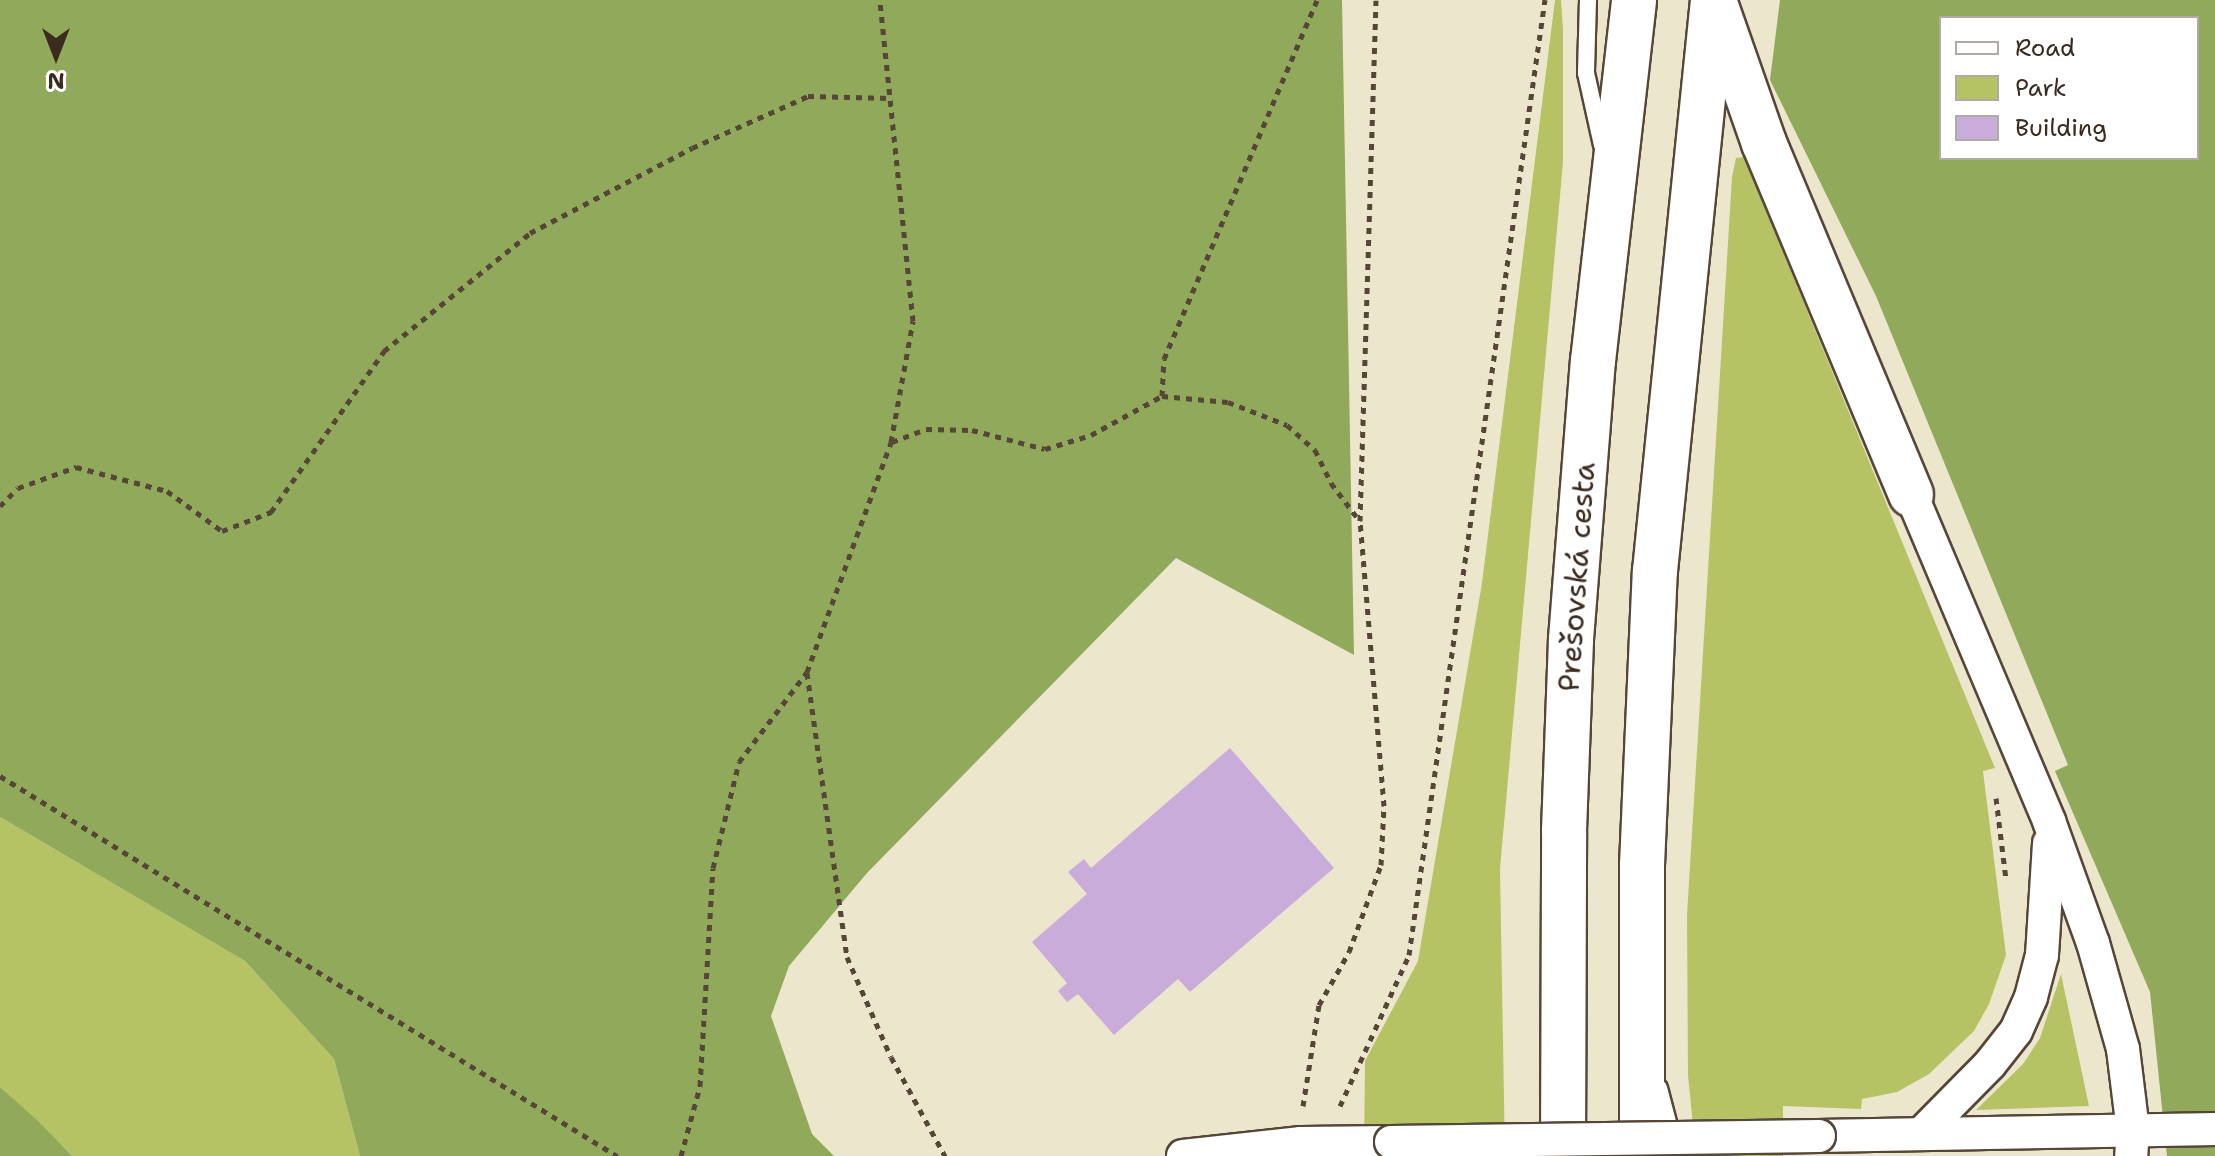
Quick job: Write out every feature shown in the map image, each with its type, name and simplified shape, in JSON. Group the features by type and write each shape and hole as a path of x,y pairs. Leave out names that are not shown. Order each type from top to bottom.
{"highway":[{"name":"Prešovská cesta","path":"1563,1156 1564,831 1571,639 1611,184 1634,0"},
{"path":"1713,0 1764,143 1911,494"},
{"path":"1642,1156 1645,738 1655,571 1713,0"}],"street":[{"path":"1911,494 2049,821 2093,943 2123,1049 2132,1143"},
{"path":"1922,1133 1990,1064 2016,1031 2031,997 2042,955 2049,821"},
{"path":"1183,1156 1301,1143 1922,1133 2132,1143 2215,1129"},
{"path":"1922,1133 1946,1156"}],"lane":[{"path":"1588,0 1586,73 1611,184"},
{"path":"1641,1023 1677,1156"}],"path":[{"path":"681,1156 700,1086 713,868 739,762 807,672 891,442 913,321 880,0"},
{"path":"1162,396 1164,359 1317,0"},
{"path":"1301,1143 1303,1091 1319,1005 1349,952 1381,865 1384,806 1360,521 1376,0"},
{"path":"1342,1143 1340,1102 1409,955 1545,0"},
{"path":"0,506 18,488 76,467 167,491 222,531 271,512 384,351 530,233 692,148 808,96 891,98"},
{"path":"891,442 926,429 972,430 1045,449 1091,435 1162,396 1228,402 1287,425 1315,450 1331,483 1360,521"},
{"path":"807,672 847,957 891,1057 945,1156"},
{"path":"2008,892 1994,786 2030,775"},
{"path":"0,776 617,1156"}],"green space":[{"path":"0,0 1342,0 1354,655 1176,558 867,873 789,966 771,1016 812,1134 834,1156 360,1156 334,1059 245,961 0,817"},
{"path":"1555,0 1561,0 1563,30 1563,162 1500,869 1505,1156 1364,1156 1365,1061 1418,961 1482,583"},
{"path":"1780,0 2215,0 2215,1156 2167,1156 2150,992 2055,771 2068,765 1876,296 1770,80"},
{"path":"1744,157 1995,768 1983,771 2006,955 1989,1004 1974,1031 1929,1074 1897,1092 1862,1099 1861,1109 1783,1106 1783,1156 1696,1156 1688,1075 1687,915 1732,177 1736,158"},
{"path":"0,817 245,961 334,1059 360,1156 72,1156 0,1087"},
{"path":"2061,974 2089,1106 1976,1110 2023,1064 2040,1038"},
{"path":"0,1087 39,1122 72,1156 0,1156"}],"building":[{"path":"1230,748 1334,868 1190,992 1178,979 1114,1035 1078,994 1067,1002 1058,991 1067,983 1032,942 1087,894 1068,872 1084,859 1091,868"}]}
